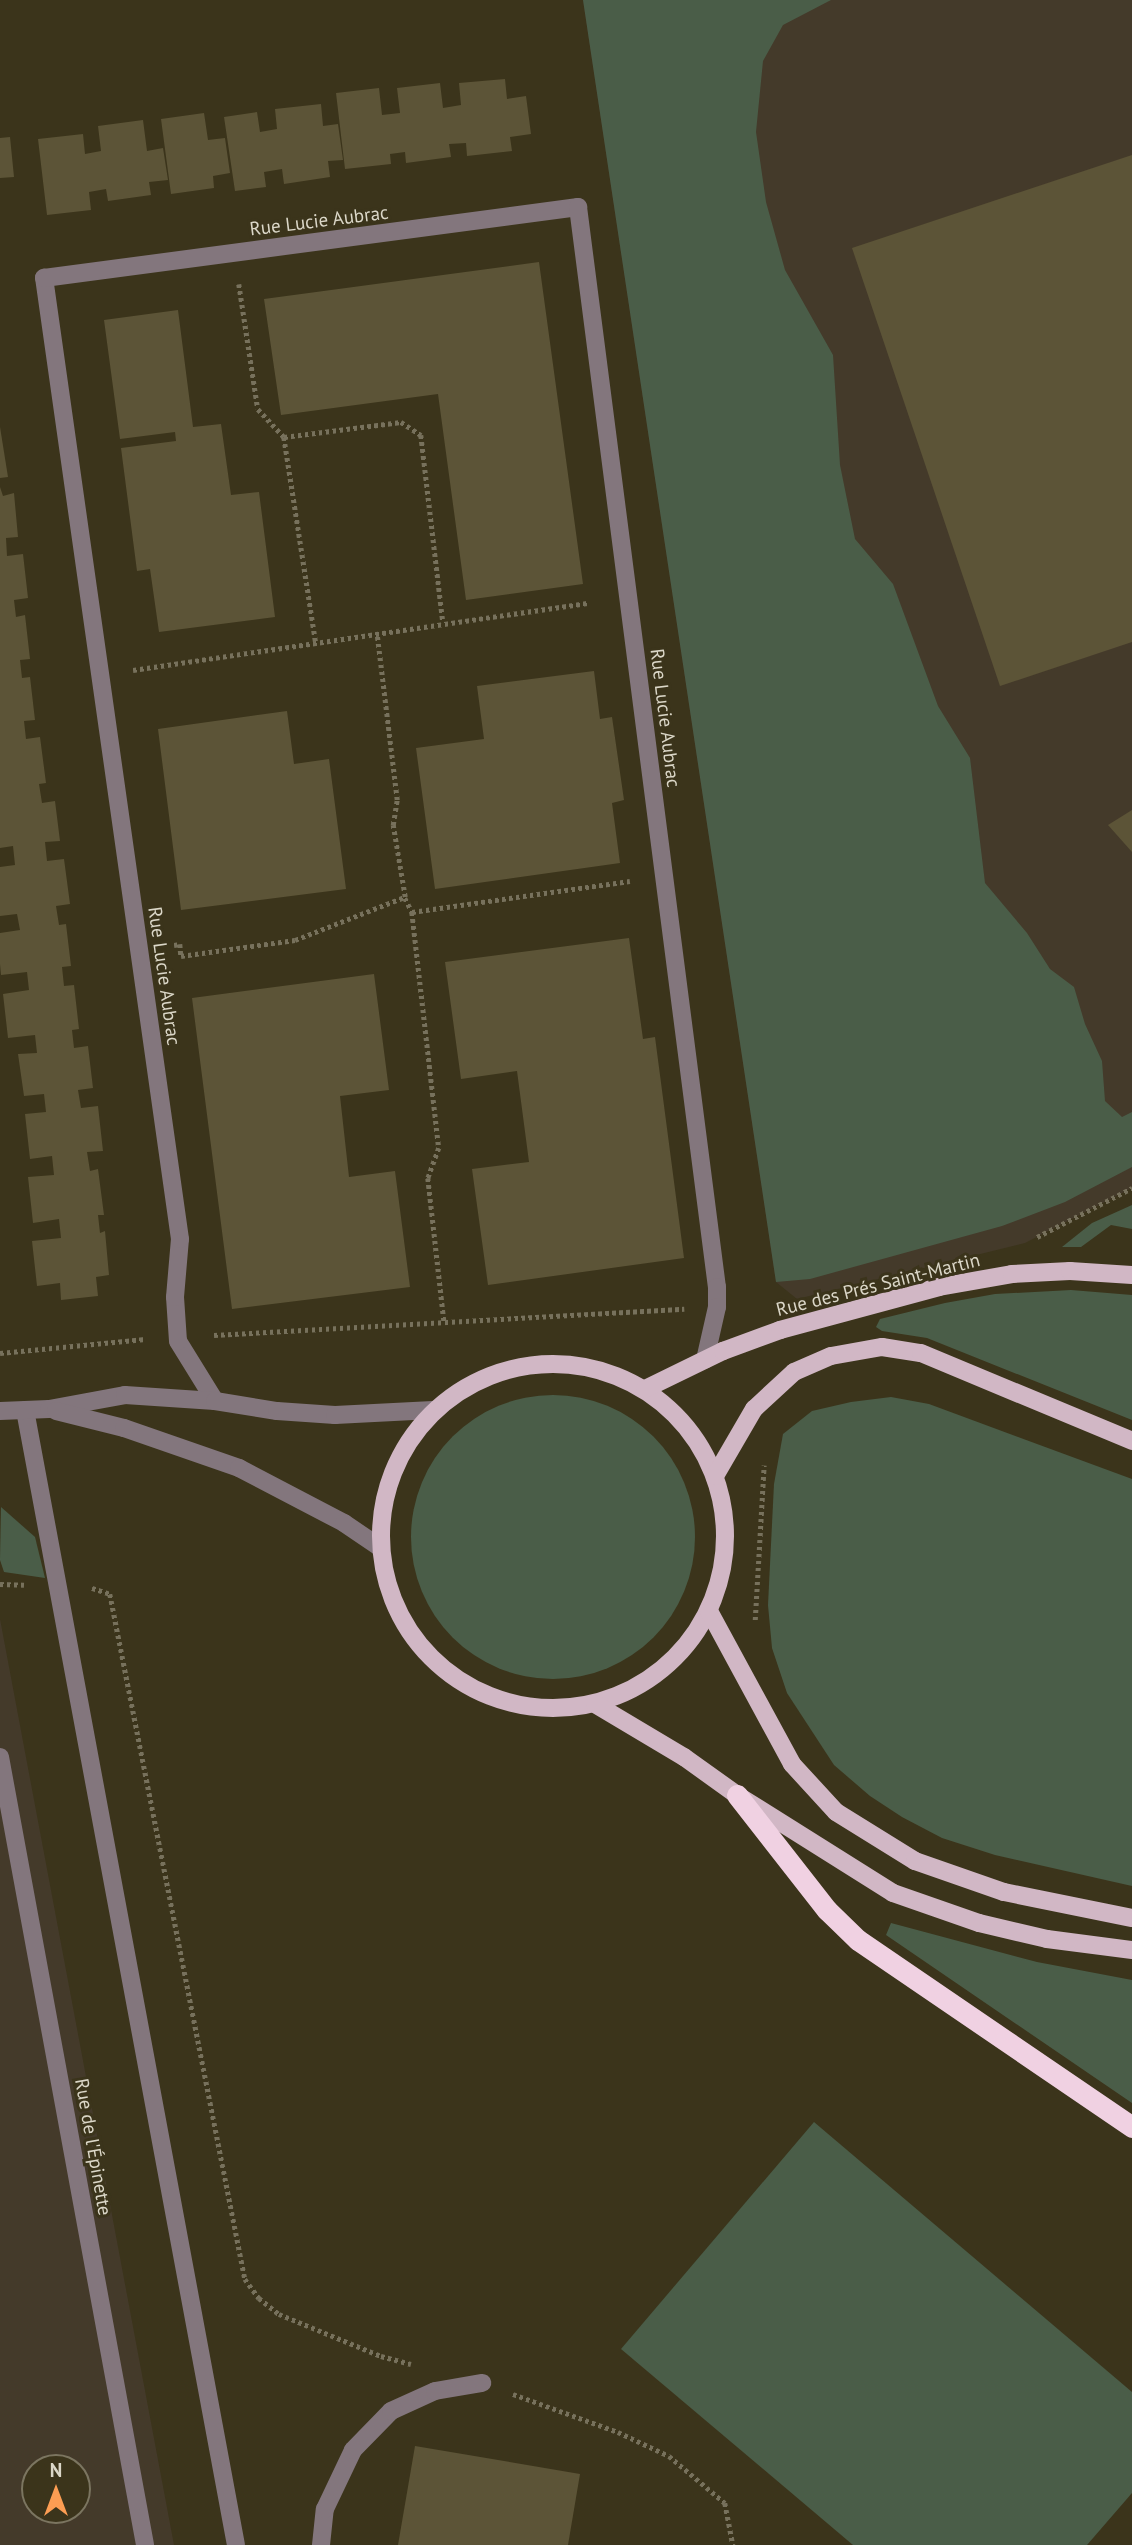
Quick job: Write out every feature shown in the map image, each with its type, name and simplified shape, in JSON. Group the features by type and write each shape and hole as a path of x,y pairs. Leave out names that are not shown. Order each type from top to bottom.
{"highway":[{"path":"737,1795 827,1910 858,1940 1132,2127"}],"main road":[{"name":"Rue des Prés Saint-Martin","path":"645,1389 705,1360 780,1330 939,1287 1012,1274 1070,1271 1132,1275"},
{"path":"715,1476 754,1409 794,1372 831,1356 881,1346 920,1353 1132,1441"},
{"path":"559,1363 603,1371 645,1389 675,1413 691,1432 715,1476 724,1510 726,1545 721,1579 709,1611 679,1654 639,1686 596,1704 550,1709 508,1703 469,1687 435,1663 408,1631 389,1593 378,1546 380,1514 390,1475 408,1440 433,1410 470,1384 513,1368 559,1363"},
{"path":"709,1611 792,1764 836,1812 915,1861 1004,1892 1132,1919"},
{"path":"596,1704 684,1757 737,1795 893,1893 979,1923 1047,1939 1132,1950"}],"street":[{"name":"Rue Lucie Aubrac","path":"215,1401 178,1337 175,1297 180,1239 44,278 578,207 717,1307 705,1360"},
{"path":"0,1411 49,1409 125,1395 215,1401 277,1411 335,1415 433,1410"},
{"path":"49,1409 124,1428 239,1468 344,1523 378,1546"},
{"path":"25,1410 236,2545"},
{"name":"Rue de l'Épinette","path":"0,1757 145,2545"},
{"path":"321,2545 326,2509 353,2450 391,2410 435,2391 482,2383"}],"path":[{"path":"238,273 257,409 284,437 316,643"},
{"path":"284,437 401,422 421,435 443,623"},
{"path":"122,672 589,603"},
{"path":"377,634 397,800 393,825 405,897 412,912 439,1148 428,1178 444,1321"},
{"path":"412,912 631,881"},
{"path":"170,946 180,944 181,956 295,940 405,897"},
{"path":"1025,1243 1132,1188"},
{"path":"0,1353 178,1337 717,1307"},
{"path":"754,1626 764,1463"},
{"path":"59,1586 101,1588 110,1594 245,2279 259,2298 279,2314 381,2356 419,2366"},
{"path":"482,2383 618,2432 669,2456 725,2503 733,2545"}],"shaded area":[{"path":"583,0 1132,0 1132,1188 1025,1243 797,1299 776,1282"},
{"path":"0,1619 174,2545 0,2545"}],"green space":[{"path":"583,0 831,0 783,25 763,61 756,132 766,202 785,270 833,355 840,465 855,539 893,584 938,706 970,758 985,883 1027,933 1050,969 1074,987 1085,1024 1102,1061 1105,1101 1122,1117 1132,1112 1132,1167 1065,1202 1002,1226 810,1279 776,1282"},
{"path":"1132,1205 1132,1229 1111,1225 1081,1247 1062,1247 1092,1223"},
{"path":"1071,1290 1132,1295 1132,1420 927,1338 882,1331 876,1327 880,1319 945,1303 995,1294"},
{"path":"539,1395 567,1395 594,1401 620,1412 654,1436 671,1458 684,1483 693,1509 693,1565 684,1591 671,1616 654,1638 620,1662 594,1673 567,1679 539,1679 512,1673 486,1662 452,1638 428,1604 417,1578 411,1551 411,1523 417,1496 428,1470 452,1436 486,1412 512,1401"},
{"path":"891,1397 929,1404 1132,1479 1132,1886 995,1855 942,1838 902,1817 870,1796 834,1765 787,1693 772,1648 768,1605 774,1484 783,1434 812,1411"},
{"path":"1,1507 35,1537 45,1578 4,1572 0,1560"},
{"path":"891,1923 1037,1962 1132,1980 1132,2103 886,1935"},
{"path":"814,2122 1132,2392 1132,2493 1087,2545 853,2545 621,2349"}],"building":[{"path":"505,79 507,99 526,96 531,134 510,137 512,151 467,156 466,143 449,144 451,157 406,163 405,152 390,154 391,164 345,169 336,93 379,88 382,115 400,113 397,88 440,83 443,108 461,105 459,83"},
{"path":"321,104 323,126 338,124 343,160 328,161 330,177 284,184 282,169 264,172 266,187 235,191 224,117 257,112 260,132 277,129 275,109"},
{"path":"204,113 208,140 225,138 230,173 213,176 214,188 171,194 161,119"},
{"path":"143,120 147,151 163,148 168,180 149,182 151,195 108,201 106,189 89,192 91,210 47,215 38,139 83,134 85,154 101,151 98,126"},
{"path":"10,137 14,177 0,178 0,138"},
{"path":"1132,155 1132,642 1000,686 852,248"},
{"path":"539,262 583,584 466,600 438,394 281,415 264,299"},
{"path":"178,310 193,427 221,424 231,495 259,492 275,617 159,632 150,569 137,571 121,448 176,441 175,432 120,439 104,320"},
{"path":"0,427 8,477 0,478"},
{"path":"0,487 3,496 14,493 18,537 6,538 7,556 23,554 28,598 14,600 16,617 25,615 30,659 20,660 22,678 30,677 35,720 24,721 26,739 40,737 46,783 39,784 42,803 55,801 60,841 45,842 47,861 64,859 70,904 56,906 59,925 66,924 71,966 62,967 64,986 74,985 79,1029 72,1030 74,1048 88,1046 93,1088 78,1090 81,1108 98,1106 103,1151 87,1152 90,1171 98,1169 104,1215 98,1215 100,1233 105,1231 109,1275 96,1277 98,1296 61,1300 60,1283 37,1286 32,1241 61,1238 59,1219 33,1223 28,1177 54,1175 52,1156 30,1159 25,1114 46,1112 44,1094 24,1096 18,1054 37,1053 35,1035 8,1038 3,994 29,990 27,972 1,975 0,964 0,933 20,930 17,914 0,916 0,867 15,865 13,846 0,848"},
{"path":"594,671 600,719 612,717 624,800 612,803 620,863 435,889 416,748 484,739 477,686"},
{"path":"287,711 294,764 329,759 346,889 181,910 158,729"},
{"path":"1132,810 1132,852 1108,825"},
{"path":"629,938 643,1039 655,1037 684,1258 488,1285 472,1169 529,1162 517,1071 461,1079 445,962"},
{"path":"374,974 389,1090 340,1096 349,1177 395,1171 410,1287 232,1309 192,998"},
{"path":"415,2446 580,2474 568,2545 398,2545"}]}
